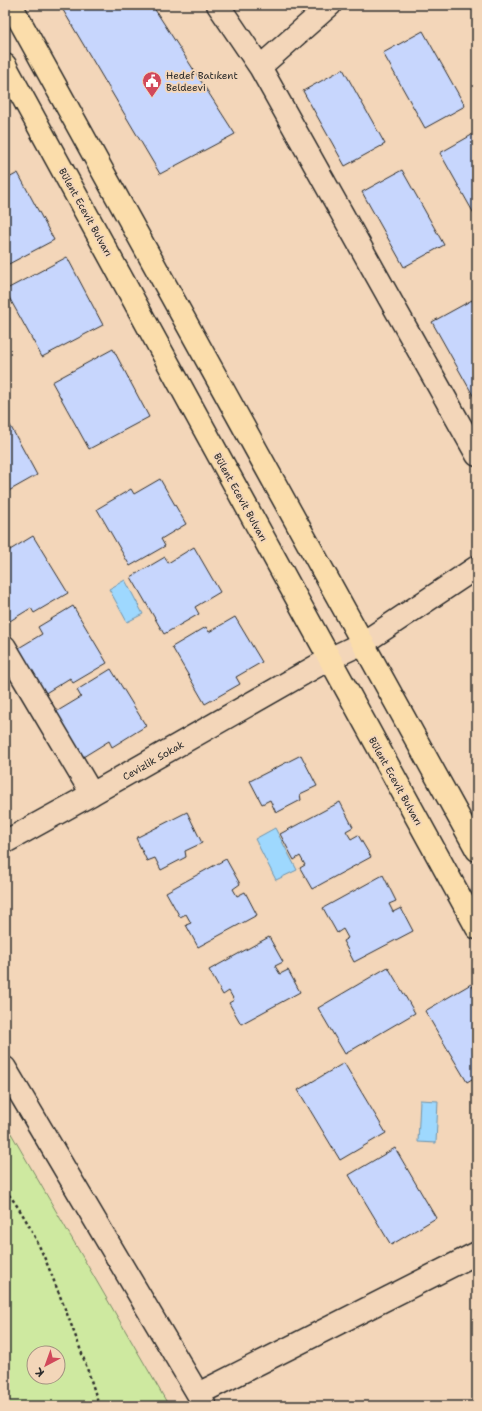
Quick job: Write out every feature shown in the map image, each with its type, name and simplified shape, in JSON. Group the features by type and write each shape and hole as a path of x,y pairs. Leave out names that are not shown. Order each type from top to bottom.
{"main road":[{"path":"11,5 477,850"},
{"name":"Bülent Ecevit Bulvarı","path":"5,65 477,928"}],"street":[{"path":"218,5 260,68 477,455"},
{"path":"260,68 330,5"},
{"name":"Cevizlik Sokak","path":"5,842 329,659 363,643 477,567"},
{"path":"5,647 92,794"},
{"path":"5,1068 201,1400 477,1253"}],"path":[{"path":"5,1190 14,1201 44,1256 82,1348 99,1406"}],"green space":[{"path":"5,1123 169,1406 5,1406"}],"water":[{"path":"125,580 143,614 127,622 109,589"},
{"path":"275,828 297,870 276,880 255,839"},
{"path":"420,1100 438,1101 436,1143 418,1142"}],"building":[{"path":"60,5 152,5 235,134 160,174"},
{"path":"423,31 465,106 425,128 383,53"},
{"path":"343,69 385,144 345,166 303,91"},
{"path":"477,132 477,219 440,153"},
{"path":"402,170 444,245 404,267 362,192"},
{"path":"18,173 54,240 5,266 5,180"},
{"path":"67,257 103,325 42,357 5,290"},
{"path":"472,300 477,309 477,395 474,397 432,322"},
{"path":"113,349 149,417 89,449 52,382"},
{"path":"5,416 37,475 5,493"},
{"path":"160,479 186,524 161,539 165,546 130,566 97,509 131,489 134,494"},
{"path":"33,536 68,593 34,613 31,608 5,624 5,553"},
{"path":"194,547 220,592 195,607 199,614 164,634 131,577 165,557 168,563"},
{"path":"73,606 107,663 73,683 70,678 44,694 17,649 42,634 38,627"},
{"path":"235,617 262,662 236,677 240,684 205,704 172,647 206,627 209,632"},
{"path":"111,669 146,726 112,747 109,741 83,757 56,712 81,697 77,690"},
{"path":"301,755 317,786 300,794 301,800 276,813 270,800 262,804 250,781"},
{"path":"340,802 353,827 346,831 351,839 358,835 371,857 312,889 300,868 305,865 300,856 294,860 280,834"},
{"path":"187,812 202,843 185,851 186,857 161,870 155,858 147,861 136,838"},
{"path":"226,859 240,884 233,889 237,896 245,892 257,915 198,947 186,925 191,923 186,914 180,917 166,892"},
{"path":"383,875 396,901 389,904 393,912 401,908 413,931 354,962 343,941 348,938 343,929 337,933 323,908"},
{"path":"269,937 283,962 275,966 280,974 288,970 300,992 241,1024 229,1003 234,1000 229,991 223,995 209,970"},
{"path":"388,967 415,1013 345,1054 318,1008"},
{"path":"471,984 477,994 477,1076 467,1082 425,1011"},
{"path":"344,1063 386,1133 340,1160 298,1090"},
{"path":"395,1148 436,1218 391,1245 349,1175"}],"place":[{"name":"Hedef Batıkent Beldeevi","path":"152,98"}]}
